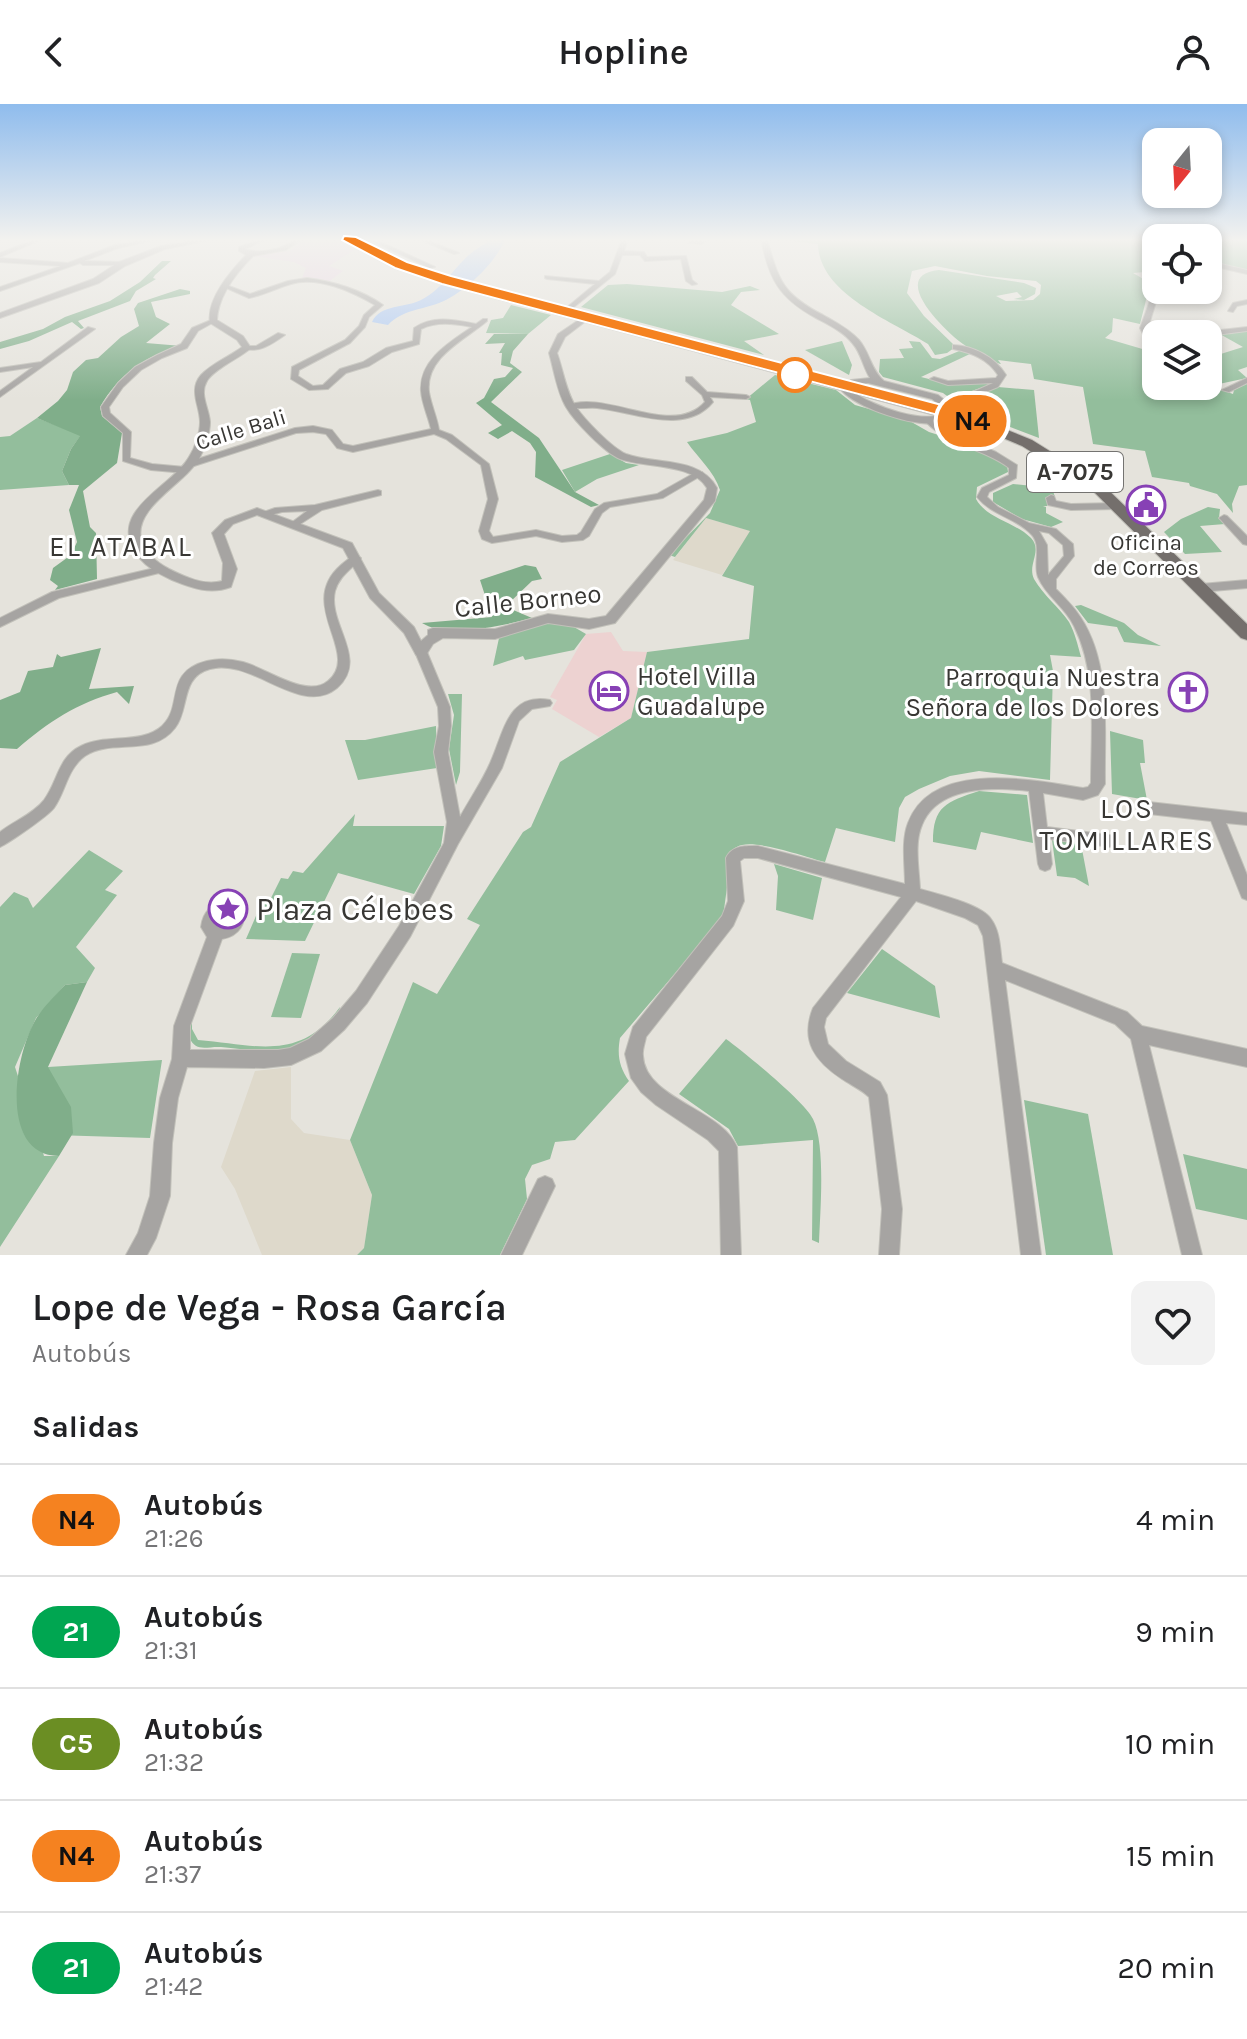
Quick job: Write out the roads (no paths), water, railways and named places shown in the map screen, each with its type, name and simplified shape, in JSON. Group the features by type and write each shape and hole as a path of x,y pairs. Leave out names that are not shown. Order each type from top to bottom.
{"main road":[{"name":"A-7075","path":"493,293 583,319 852,384"},
{"name":"A-7075","path":"497,293 852,384 980,423 1058,461 1096,486 1247,634"}],"street":[{"path":"0,316 64,293"},
{"path":"213,321 212,310 223,293"},
{"path":"352,293 380,305 366,316 365,327 359,333 293,372 294,377 312,388 325,387 337,375 372,361 381,353 416,342 418,328 425,324 439,321 481,323 434,360 427,370 425,388 435,431 449,437 485,464 493,499 484,531 492,540 536,533 562,539 579,538 585,534 598,511 607,505 660,496 699,474"},
{"path":"567,310 589,293"},
{"path":"785,293 849,335 864,353 867,370 881,383"},
{"path":"1231,311 1235,304 1247,302"},
{"path":"583,319 561,336 553,353 570,406 621,456 699,474"},
{"path":"213,321 240,338 247,348"},
{"path":"188,467 151,467 126,459 127,432 106,414 105,407 130,373 150,359 184,346 195,330 213,321"},
{"path":"0,395 91,329"},
{"path":"1222,332 1247,329"},
{"path":"281,335 257,348 247,348 200,382 197,391 206,426 188,467 135,522 133,534 138,549 159,570 213,588 227,584 231,577 230,560 218,540 218,533 243,514 263,514 348,546 374,595 409,630 444,707 441,752 454,822 451,844"},
{"path":"956,347 983,356 1000,369 1000,380 995,385 966,397 989,418 980,423"},
{"path":"0,370 43,363"},
{"path":"867,370 852,384 851,397 930,421 937,429 985,448 1014,467 1013,476 985,490 982,497 988,506 1037,534 1043,545 1040,570 1077,621 1095,671 1098,784 1093,791 1083,794 986,782 955,789 928,803 915,823 912,895 819,1014 813,1026 815,1042 823,1053 874,1088 878,1095 892,1209 889,1255"},
{"path":"570,406 589,405 642,415 683,416 707,408 709,402 689,379"},
{"path":"934,379 948,383 1000,380"},
{"path":"1226,390 1247,380"},
{"path":"852,384 881,383 935,397 952,413 930,421"},
{"path":"705,394 746,397"},
{"name":"Calle Bali","path":"188,467 295,431 313,429 329,432 340,446 353,449 435,431"},
{"name":"Calle Borneo","path":"409,630 439,634 495,634 548,618 589,624 610,620 709,501 712,488 699,474"},
{"path":"263,514 271,510 318,508 378,493"},
{"path":"1051,498 1051,503 1071,507 1117,506"},
{"path":"294,525 318,508"},
{"path":"1224,518 1245,537"},
{"path":"1021,524 1052,531 1068,544 1069,556 1051,579 1051,589"},
{"path":"0,841 32,820 49,803 66,766 82,750 103,743 146,740 168,729 177,712 183,682 196,670 217,663 232,663 271,675 299,692 309,694 334,684 344,662 341,637 326,600 330,581 356,558"},
{"path":"0,623 56,595 159,570"},
{"path":"1201,588 1247,584"},
{"name":"Calle Borneo","path":"421,652 428,641 439,634"},
{"path":"181,1059 291,1056 313,1047 347,1015 378,974 497,764 514,718 529,705 546,703"},
{"path":"1035,786 1045,864"},
{"path":"1149,808 1247,819"},
{"path":"1216,816 1247,893"},
{"path":"1041,832 1110,841"},
{"path":"731,1255 728,1147 718,1133 653,1093 636,1074 632,1049 639,1033 728,921 736,901 733,858 742,852 758,852 912,895 972,912 982,920 989,935 995,968 1031,1255"},
{"path":"136,1255 146,1238 160,1196 169,1098 181,1059 182,1026 216,933"},
{"path":"995,968 1121,1018 1138,1034 1247,1058"},
{"path":"1138,1034 1192,1255"},
{"path":"511,1255 545,1186"}],"water":[{"path":"458,293 439,303 406,313 388,325 372,322 381,312 415,303 431,294"}],"place":[{"name":"Oficina de Correos","path":"1146,505"},
{"name":"Hotel Villa Guadalupe","path":"609,691"},
{"name":"Parroquia Nuestra Señora de los Dolores","path":"1188,692"},
{"name":"Plaza Célebes","path":"228,909"}],"district":[{"name":"EL ATABAL","path":"121,546"},
{"name":"LOS TOMILLARES","path":"1127,824"}]}
